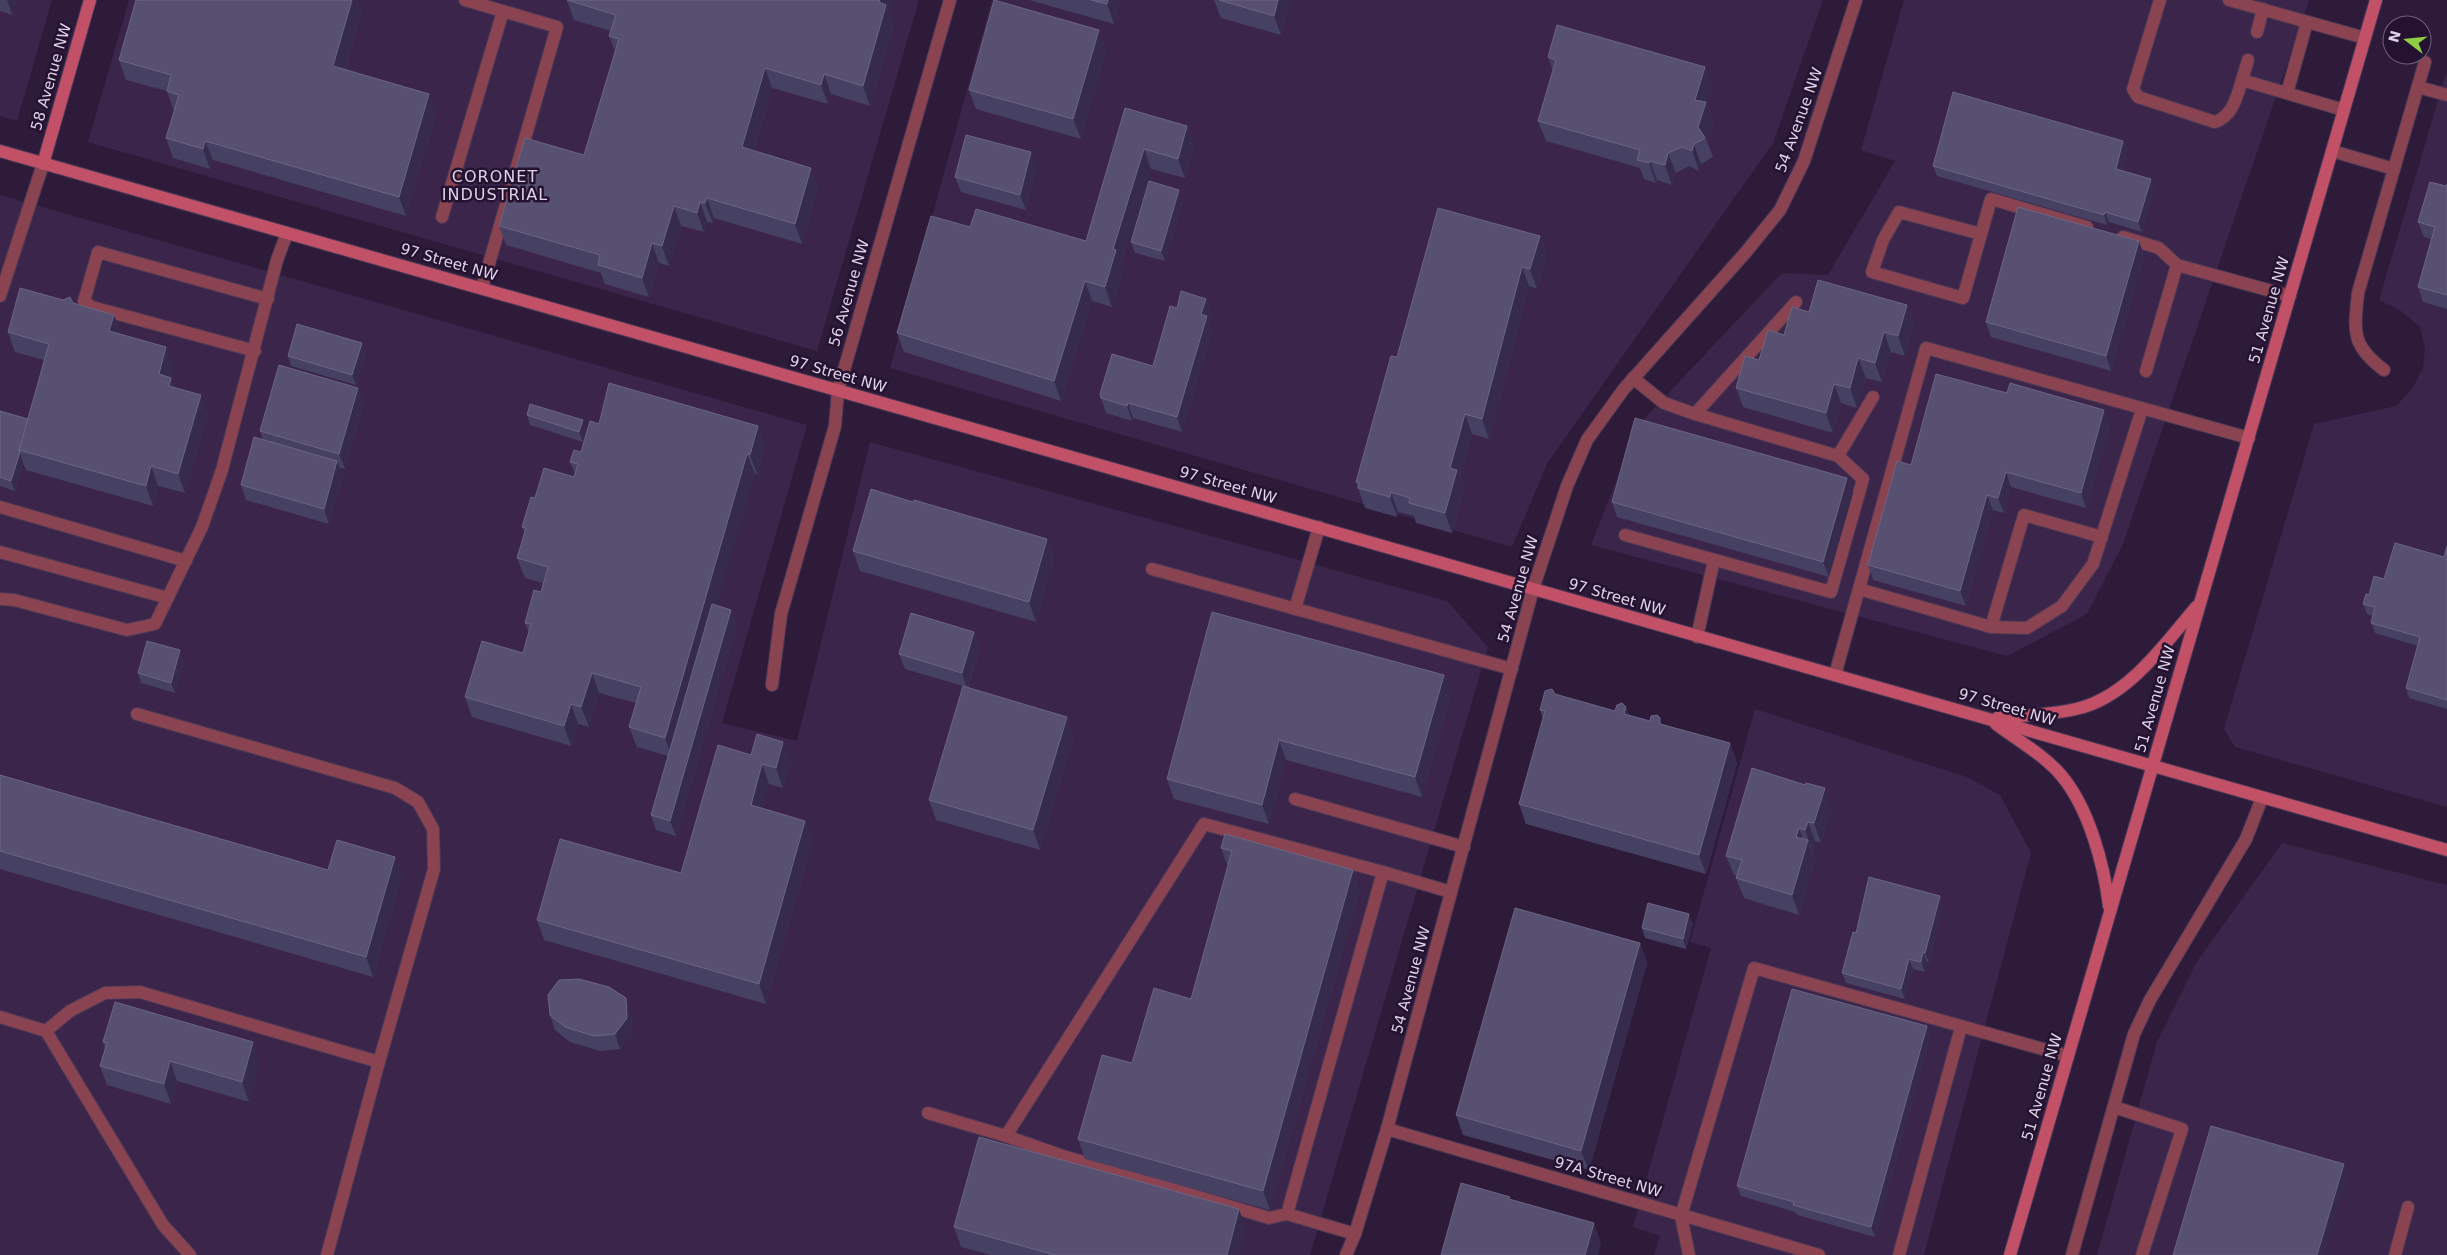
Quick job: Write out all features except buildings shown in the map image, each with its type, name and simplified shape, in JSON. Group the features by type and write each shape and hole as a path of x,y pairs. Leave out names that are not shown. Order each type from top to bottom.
{"street":[{"name":"58 Avenue NW","path":"43,164 90,0"},
{"path":"466,0 556,27 482,288"},
{"name":"56 Avenue NW","path":"772,685 781,614 835,426 838,391 950,0"},
{"name":"54 Avenue NW","path":"1346,1255 1355,1234 1387,1129 1533,589 1567,486 1587,440 1633,378 1780,210 1804,161 1856,0"},
{"path":"2160,0 2133,89 2138,97 2215,122 2221,120 2230,109 2248,60"},
{"path":"2229,0 2365,38"},
{"name":"51 Avenue NW","path":"2010,1255 2376,0"},
{"path":"2256,32 2263,9"},
{"path":"442,217 502,11"},
{"path":"2287,93 2307,22"},
{"path":"2384,370 2366,356 2354,331 2358,293 2424,65"},
{"path":"2242,80 2344,110"},
{"path":"2418,87 2447,95"},
{"name":"97 Street NW","path":"0,151 2447,850"},
{"path":"2332,151 2394,169"},
{"path":"0,296 43,164"},
{"path":"1981,234 1899,212 1883,240 1872,272 1963,298 1991,199 2159,248 2177,265 2290,296"},
{"path":"0,599 14,600 127,630 156,624 202,527 222,470 287,233"},
{"path":"255,351 92,307 84,301 98,252 268,299"},
{"path":"2146,371 2177,265"},
{"path":"1695,414 1796,302"},
{"path":"1835,675 1926,348 2248,438"},
{"path":"1625,535 1831,592 1863,479 1838,456 1664,403 1633,378"},
{"path":"1838,456 1873,397"},
{"path":"1859,589 1991,627 2027,628 2062,606 2093,564 2142,409"},
{"path":"0,507 186,561"},
{"path":"1991,627 2024,515 2102,537"},
{"path":"1295,609 1319,528"},
{"path":"0,552 168,598"},
{"path":"1696,637 1714,560"},
{"path":"1152,569 1512,670"},
{"path":"1990,719 2077,709 2108,694 2136,676 2199,604"},
{"path":"137,714 395,788 418,802 433,829 434,869 327,1255"},
{"path":"1990,719 2054,768 2078,800 2095,842 2106,882 2110,913"},
{"path":"2072,1255 2134,1034 2150,1000 2246,838 2262,798"},
{"path":"1295,799 1464,847"},
{"path":"1006,1136 1204,824 1451,892"},
{"path":"1287,1214 1383,872"},
{"path":"1689,1255 1681,1216 1754,968 2068,1056"},
{"path":"46,1031 70,1010 105,993 140,992 379,1062"},
{"path":"0,1017 46,1031 163,1225 190,1255"},
{"path":"1899,1255 1961,1026"},
{"path":"2114,1107 2182,1129 2142,1255"},
{"path":"928,1113 1269,1218 1287,1214 1355,1234"},
{"name":"97A Street NW","path":"1387,1129 1819,1255"},
{"path":"2395,1255 2408,1207"}],"shaded area":[{"path":"0,0 52,0 17,121 0,116"},
{"path":"129,0 919,0 817,351 88,142"},
{"path":"992,0 1823,0 1773,143 1548,462 1512,547 890,368"},
{"path":"1904,0 2309,0 2123,544 2087,614 2007,656 1591,545 1638,425 1782,273 1828,275 1895,161 1861,150"},
{"path":"2447,70 2447,807 2235,747 2224,729 2314,424 2396,406 2412,389 2423,368 2425,349 2420,327 2401,311 2379,300"},
{"path":"0,195 807,425 722,723 797,741 870,442 1447,601 1488,647 1310,1255 0,1255"},
{"path":"1755,709 1967,777 2000,795 2031,853 1924,1255 1654,1255 1660,1236 1633,1227 1711,948 1690,942"},
{"path":"2282,843 2447,885 2447,1255 2097,1255 2157,1042 2196,963"}],"district":[{"name":"CORONET INDUSTRIAL","path":"495,185"}]}
